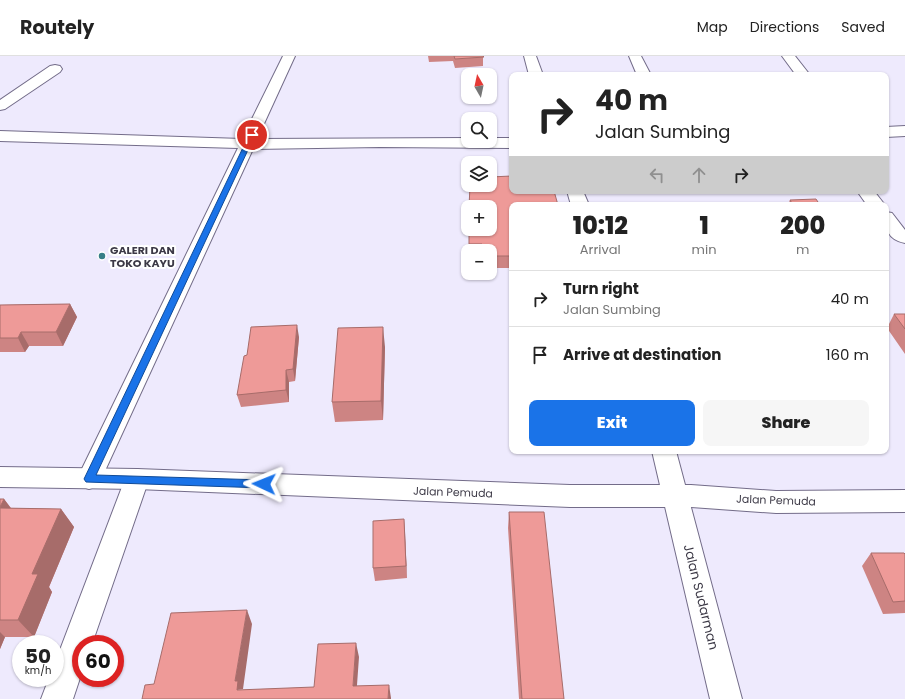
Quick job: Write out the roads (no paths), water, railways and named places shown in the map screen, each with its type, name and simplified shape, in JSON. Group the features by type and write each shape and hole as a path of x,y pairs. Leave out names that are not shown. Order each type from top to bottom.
{"main road":[{"path":"89,479 289,56"},
{"path":"530,56 535,72"},
{"path":"635,56 643,72"},
{"path":"788,56 801,72"},
{"path":"0,106 55,69"},
{"path":"0,136 248,144 380,142 509,144"},
{"path":"867,194 874,202"},
{"path":"889,221 899,234 905,238"},
{"name":"Jalan Sudarman","path":"665,454 683,496 726,699"},
{"name":"Jalan Pemuda","path":"0,477 137,479 570,496 683,496 773,502 905,501"},
{"path":"57,699 137,479"}],"place":[{"name":"GALERI DAN TOKO KAYU","path":"102,256"}]}
